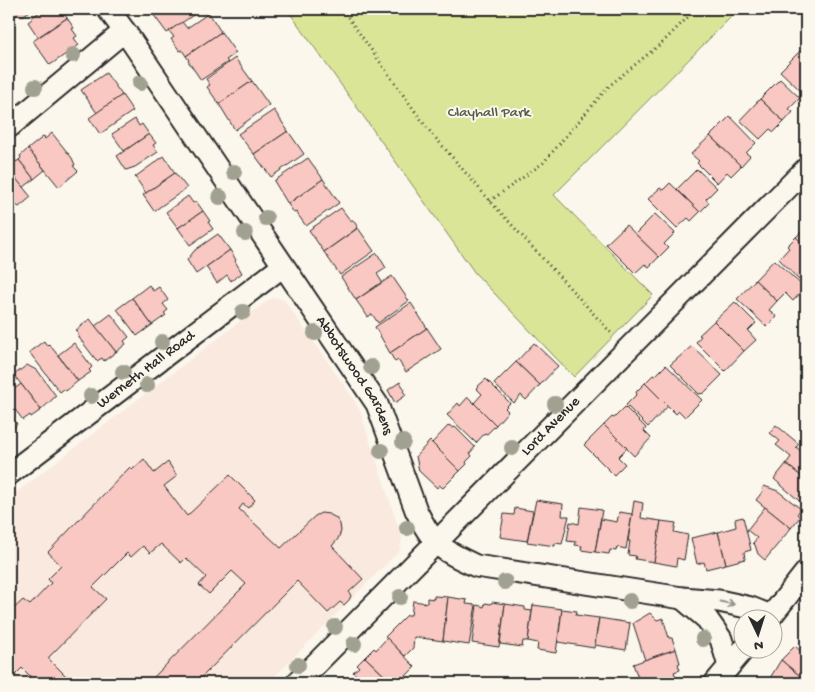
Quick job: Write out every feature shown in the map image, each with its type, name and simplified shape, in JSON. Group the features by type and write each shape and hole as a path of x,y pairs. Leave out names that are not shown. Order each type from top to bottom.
{"street":[{"name":"Abbotswood Gardens","path":"108,9 126,32 283,266 358,372 377,404 416,510 436,544 476,566 682,598 719,601 756,610"},
{"path":"9,127 116,38 126,32"},
{"name":"Lord Avenue","path":"297,683 806,169"},
{"name":"Werneth Hall Road","path":"9,474 283,266"},
{"path":"776,610 806,572"},
{"path":"682,598 707,619 721,639 729,666"},
{"path":"715,683 734,660"}],"path":[{"path":"342,9 427,128 490,201 627,351"},
{"path":"490,201 543,163 609,86 664,41 696,9"}],"shaded area":[{"path":"275,297 284,300 351,395 360,411 402,538 400,550 268,683 9,683 9,498 267,301"}],"green space":[{"name":"Clayhall Park","path":"287,9 739,9 554,195 653,295 574,377 475,273"}],"building":[{"path":"9,9 33,9 21,17 19,14 14,17"},
{"path":"44,9 61,9 67,18 38,37 28,22"},
{"path":"153,9 202,9 167,33 153,14 155,12"},
{"path":"209,13 221,32 186,56 171,39 174,37 169,31 182,22 187,28"},
{"path":"67,18 74,28 72,29 77,36 74,38 79,45 50,65 33,41"},
{"path":"221,32 236,53 226,60 228,62 201,80 186,56"},
{"path":"800,51 806,57 806,90 803,93 780,71"},
{"path":"235,58 252,81 219,104 207,87 210,85 206,79"},
{"path":"106,73 122,95 97,113 81,90"},
{"path":"780,79 800,98 789,109 793,112 784,122 760,99"},
{"path":"252,81 269,105 235,130 219,104"},
{"path":"122,95 133,111 100,134 89,118"},
{"path":"760,99 784,122 774,132 770,129 760,139 740,120"},
{"path":"274,110 288,131 254,154 238,134"},
{"path":"730,116 756,143 746,153 750,156 741,166 710,136"},
{"path":"135,119 139,126 142,124 149,134 124,151 112,134"},
{"path":"288,131 304,154 271,177 254,154"},
{"path":"52,133 72,158 75,165 73,166 78,171 59,187 28,149 44,136 45,139"},
{"path":"149,134 156,143 153,145 158,152 135,167 126,170 117,156"},
{"path":"710,136 741,166 731,176 727,172 717,183 697,163 699,161 691,154"},
{"path":"28,149 45,170 34,179 19,160 20,156"},
{"path":"164,156 175,173 146,193 135,177"},
{"path":"308,158 323,179 288,204 274,181"},
{"path":"15,160 16,162 19,160 34,179 23,188 9,170 9,165"},
{"path":"697,169 717,188 706,199 709,203 700,212 677,189"},
{"path":"9,170 31,197 19,207 9,200"},
{"path":"175,173 187,188 154,211 143,195"},
{"path":"323,179 339,203 306,226 288,204"},
{"path":"670,183 700,212 691,221 688,218 677,228 648,199 660,188 663,190"},
{"path":"188,196 193,203 196,201 203,211 178,228 166,212"},
{"path":"341,208 350,220 353,220 357,226 356,229 324,252 309,230"},
{"path":"203,211 213,229 190,245 178,228"},
{"path":"655,214 675,233 664,244 668,248 659,257 635,234"},
{"path":"626,225 659,257 649,267 645,264 635,273 606,244"},
{"path":"806,227 806,247 796,237"},
{"path":"358,228 374,251 340,275 324,252"},
{"path":"218,234 230,250 196,274 187,260 195,250"},
{"path":"796,237 806,247 806,273 799,280 779,259 789,248 787,246"},
{"path":"230,250 242,273 231,281 227,275 217,283 206,267"},
{"path":"377,253 386,268 377,274 382,282 356,300 341,277"},
{"path":"774,260 805,288 793,301 785,293 777,301 755,280"},
{"path":"392,276 409,301 378,323 372,314 368,317 356,300"},
{"path":"755,280 777,301 769,310 777,317 767,327 737,299"},
{"path":"149,285 153,291 159,287 168,300 163,304 168,310 164,313 166,315 152,325 132,298"},
{"path":"132,298 152,325 137,336 117,309"},
{"path":"735,302 756,323 748,331 756,340 744,351 714,321"},
{"path":"411,303 427,328 390,353 375,327"},
{"path":"111,314 129,337 124,341 126,344 116,352 95,326"},
{"path":"90,319 116,352 104,361 102,358 97,361 80,339 76,330"},
{"path":"714,321 744,351 725,371 696,342 701,336 699,335"},
{"path":"427,328 441,349 406,372 398,360 395,362 390,353"},
{"path":"44,341 47,346 49,344 78,381 66,391 64,389 60,392 29,352"},
{"path":"74,343 92,367 89,370 91,372 78,381 58,355"},
{"path":"534,343 558,366 540,385 516,362"},
{"path":"692,346 722,375 704,393 699,394 670,365"},
{"path":"516,362 540,385 526,400 521,395 514,403 494,384"},
{"path":"27,365 38,371 56,396 41,410 14,375"},
{"path":"666,365 702,400 685,417 679,411 676,414 645,383"},
{"path":"486,379 510,403 505,408 508,411 496,425 474,403 482,394 476,388"},
{"path":"400,382 406,395 395,403 388,390"},
{"path":"645,383 668,406 648,427 626,405"},
{"path":"21,384 41,410 23,420 9,402 9,393"},
{"path":"468,397 496,425 476,443 447,415 458,403 460,406"},
{"path":"625,407 646,428 644,431 651,438 634,456 604,425"},
{"path":"9,413 17,424 9,433"},
{"path":"449,425 453,428 455,427 475,447 470,453 472,456 466,462 467,464 460,471 432,443"},
{"path":"604,425 627,448 618,457 625,464 614,475 584,445"},
{"path":"776,425 799,444 796,447 806,455 806,480 786,464 791,457 776,445 780,441 770,433"},
{"path":"430,441 460,471 443,488 439,485 437,488 419,471 416,456"},
{"path":"144,459 154,473 168,462 177,476 164,486 187,516 230,475 255,500 248,508 243,504 239,509 281,548 315,516 321,513 329,514 336,518 340,524 341,531 338,539 332,546 363,579 349,592 351,596 344,605 340,602 328,613 297,581 196,683 148,683 246,584 232,571 209,594 199,585 206,577 186,558 181,563 161,544 150,553 143,546 131,557 127,553 93,587 106,599 48,658 73,683 37,683 22,668 9,681 9,626 14,620 9,613 23,600 30,605 51,583 48,579 61,566 48,552 130,467 132,470"},
{"path":"786,464 806,480 806,502 804,505 774,479"},
{"path":"764,486 778,491 801,509 797,514 800,517 791,528 756,500 763,491"},
{"path":"536,500 563,504 562,516 569,516 562,544 555,543 555,546 527,542"},
{"path":"634,501 643,503 641,518 661,521 654,562 635,559 636,556 628,555 630,541 628,541"},
{"path":"581,507 602,510 595,552 581,550 582,546 575,545 576,542 567,541 570,522 579,524"},
{"path":"765,507 791,528 765,560 758,554 753,543 757,538 747,530"},
{"path":"515,508 533,511 527,541 500,537 504,514 514,515"},
{"path":"619,512 632,514 626,549 617,547 616,551 610,550 609,554 595,552 601,519 617,522"},
{"path":"743,517 751,550 744,552 745,559 726,564 718,532 736,527 735,519"},
{"path":"661,521 676,523 674,532 688,535 684,560 677,558 676,566 654,562"},
{"path":"718,532 726,564 706,569 704,562 697,564 691,538"},
{"path":"434,596 448,597 443,641 414,637 413,648 405,656 385,637 407,615 411,615 413,601 427,603 427,598 434,599"},
{"path":"448,597 467,600 466,604 476,605 469,645 443,641"},
{"path":"492,602 505,604 499,647 472,643 477,605 484,607 485,603 491,604"},
{"path":"505,604 525,607 525,610 532,611 528,641 523,641 522,647 500,644"},
{"path":"533,605 562,609 556,653 537,650 538,643 528,641"},
{"path":"562,609 577,611 576,615 599,618 594,648 558,642"},
{"path":"650,613 657,620 663,618 669,638 672,638 676,649 645,660 633,623"},
{"path":"599,618 630,623 626,650 595,645"},
{"path":"387,638 415,667 399,683 392,683 365,657 374,648 376,650"},
{"path":"795,646 806,656 806,681 781,660"},
{"path":"676,649 680,670 674,672 678,683 648,683 647,681 640,683 633,664"},
{"path":"365,657 392,683 364,683 353,672 359,667 357,665"},
{"path":"781,660 806,683 777,683 770,678"}]}
